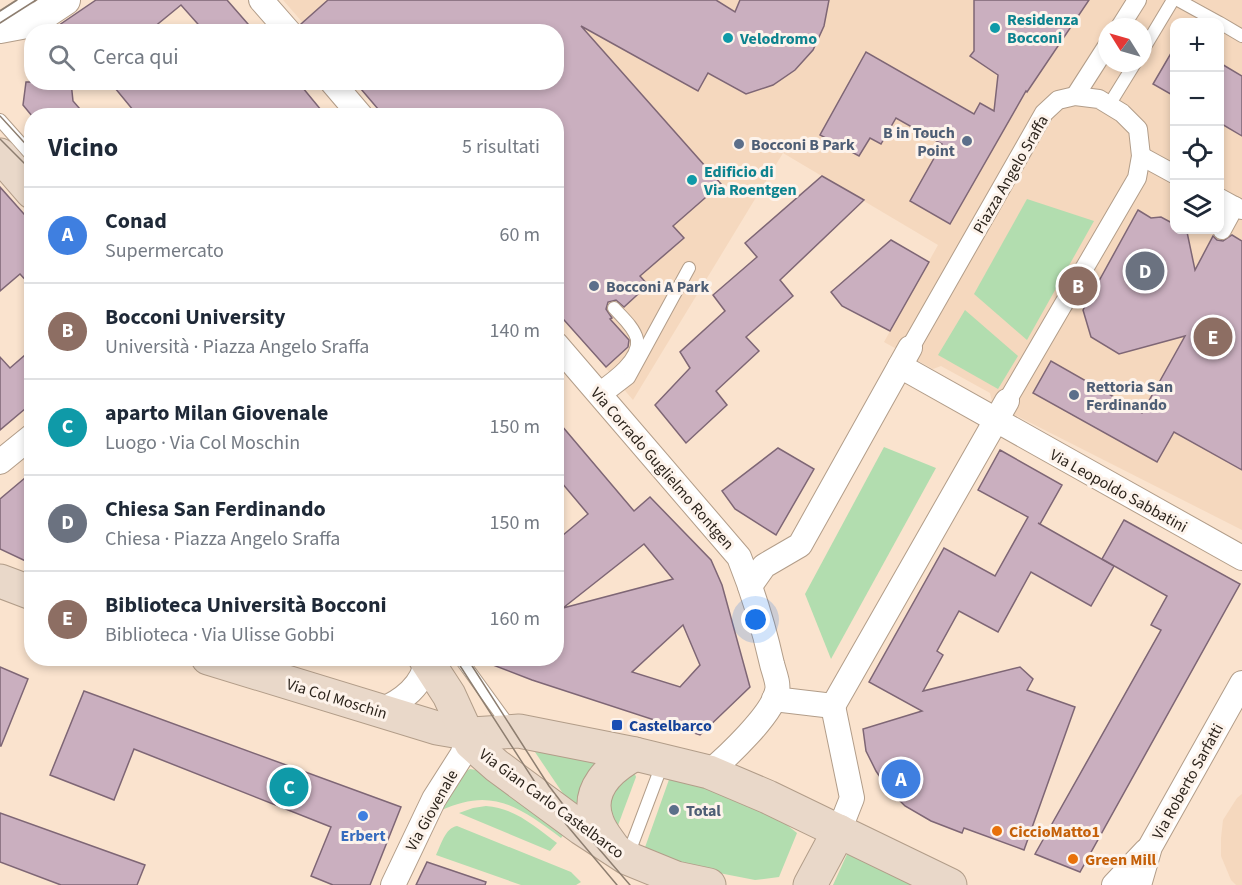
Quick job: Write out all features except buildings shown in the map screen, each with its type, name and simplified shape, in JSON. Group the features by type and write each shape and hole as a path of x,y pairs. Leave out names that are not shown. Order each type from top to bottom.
{"main road":[{"path":"0,155 24,183"},
{"path":"0,581 24,590"},
{"name":"Via Col Moschin","path":"234,666 437,728 467,734"},
{"path":"430,666 446,689 467,734"},
{"name":"Via Gian Carlo Castelbarco","path":"709,885 676,878 620,854 497,766 474,747 467,734 513,731 538,734 709,772 768,797 950,885"},
{"path":"620,854 597,821 594,805 597,790 605,776 617,764 649,757"},
{"path":"810,885 839,831"}],"street":[{"path":"0,28 30,11 65,0"},
{"path":"261,0 281,24"},
{"path":"1126,18 1137,0"},
{"path":"839,831 852,798 833,706 1137,178 1141,156 1138,129 1122,112 1098,99 1075,96 1098,60"},
{"path":"339,90 354,108"},
{"name":"Piazza Angelo Sraffa","path":"750,586 764,566 800,545 1044,113 1058,100 1075,96"},
{"path":"1141,156 1170,172"},
{"path":"1224,225 1232,205"},
{"name":"Via Corrado Guglielmo Rontgen","path":"564,353 740,558 765,635 778,690 774,699"},
{"path":"905,357 1002,411"},
{"name":"Via Leopoldo Sabbatini","path":"1002,411 1242,558"},
{"path":"0,462 24,442"},
{"path":"379,711 395,703 411,690 422,674 424,666"},
{"name":"Via Roberto Sarfatti","path":"1139,885 1150,847 1242,682"},
{"path":"709,772 768,711 774,699 833,706"},
{"name":"Via Giovenale","path":"393,885 434,799 462,755 467,734"},
{"name":"Via Roberto Sarfatti","path":"1114,885 1150,847"}],"lane":[{"path":"1152,35 1173,0"},
{"path":"1178,0 1210,18"},
{"path":"0,18 30,11"},
{"path":"1224,26 1242,36"},
{"path":"1109,105 1129,72"},
{"path":"0,120 24,147"},
{"path":"599,394 629,378 689,268"},
{"path":"599,394 623,370 633,354 637,341 633,329 614,308"},
{"path":"466,666 513,731"},
{"path":"620,854 649,757"}],"shaded area":[{"path":"283,0 1242,0 1242,530 1013,414 992,402 990,393 941,366 933,369 884,342 938,245 783,153 633,400 564,319 564,108 378,108 361,90 564,90 564,24 304,24"},
{"path":"1242,794 1242,885 1236,885 1231,880 1221,856 1221,838 1223,820"}],"green space":[{"path":"1027,199 1094,221 1027,340 974,294"},
{"path":"965,310 1018,356 998,389 938,355"},
{"path":"884,447 936,468 831,659 805,594"},
{"path":"535,752 601,762 586,809 570,804"},
{"path":"476,770 564,834 561,838 518,809 490,800 475,800 440,811 466,771"},
{"path":"635,774 636,777 617,828 615,828 607,796 627,776"},
{"path":"671,774 767,809 797,833 779,877 755,880 678,865 643,853"},
{"path":"486,806 515,814 557,843 550,851 459,813"},
{"path":"457,826 571,872 581,882 576,885 521,885 436,855 446,833"},
{"path":"848,852 917,885 833,885"}],"tram line":[{"path":"0,11 17,0"},
{"path":"0,23 36,0"},
{"path":"0,116 24,142"},
{"path":"0,139 24,163"},
{"path":"460,666 549,804 617,885"},
{"path":"472,666 549,786 581,828 630,885"}],"place":[{"name":"Residenza Bocconi","path":"995,28"},
{"name":"Velodromo","path":"728,38"},
{"name":"B in Touch Point","path":"967,141"},
{"name":"Bocconi B Park","path":"739,144"},
{"name":"Edificio di Via Roentgen","path":"692,180"},
{"name":"Chiesa San Ferdinando","path":"1145,271"},
{"name":"Bocconi A Park","path":"594,286"},
{"name":"Bocconi University","path":"1078,286"},
{"name":"Biblioteca Università Bocconi","path":"1213,337"},
{"name":"Rettoria San Ferdinando","path":"1074,395"},
{"name":"Castelbarco","path":"617,725"},
{"name":"Conad","path":"901,779"},
{"name":"aparto Milan Giovenale","path":"289,787"},
{"name":"Total","path":"674,810"},
{"name":"Erbert","path":"363,816"},
{"name":"CiccioMatto1","path":"997,831"},
{"name":"Green Mill","path":"1073,859"}]}
